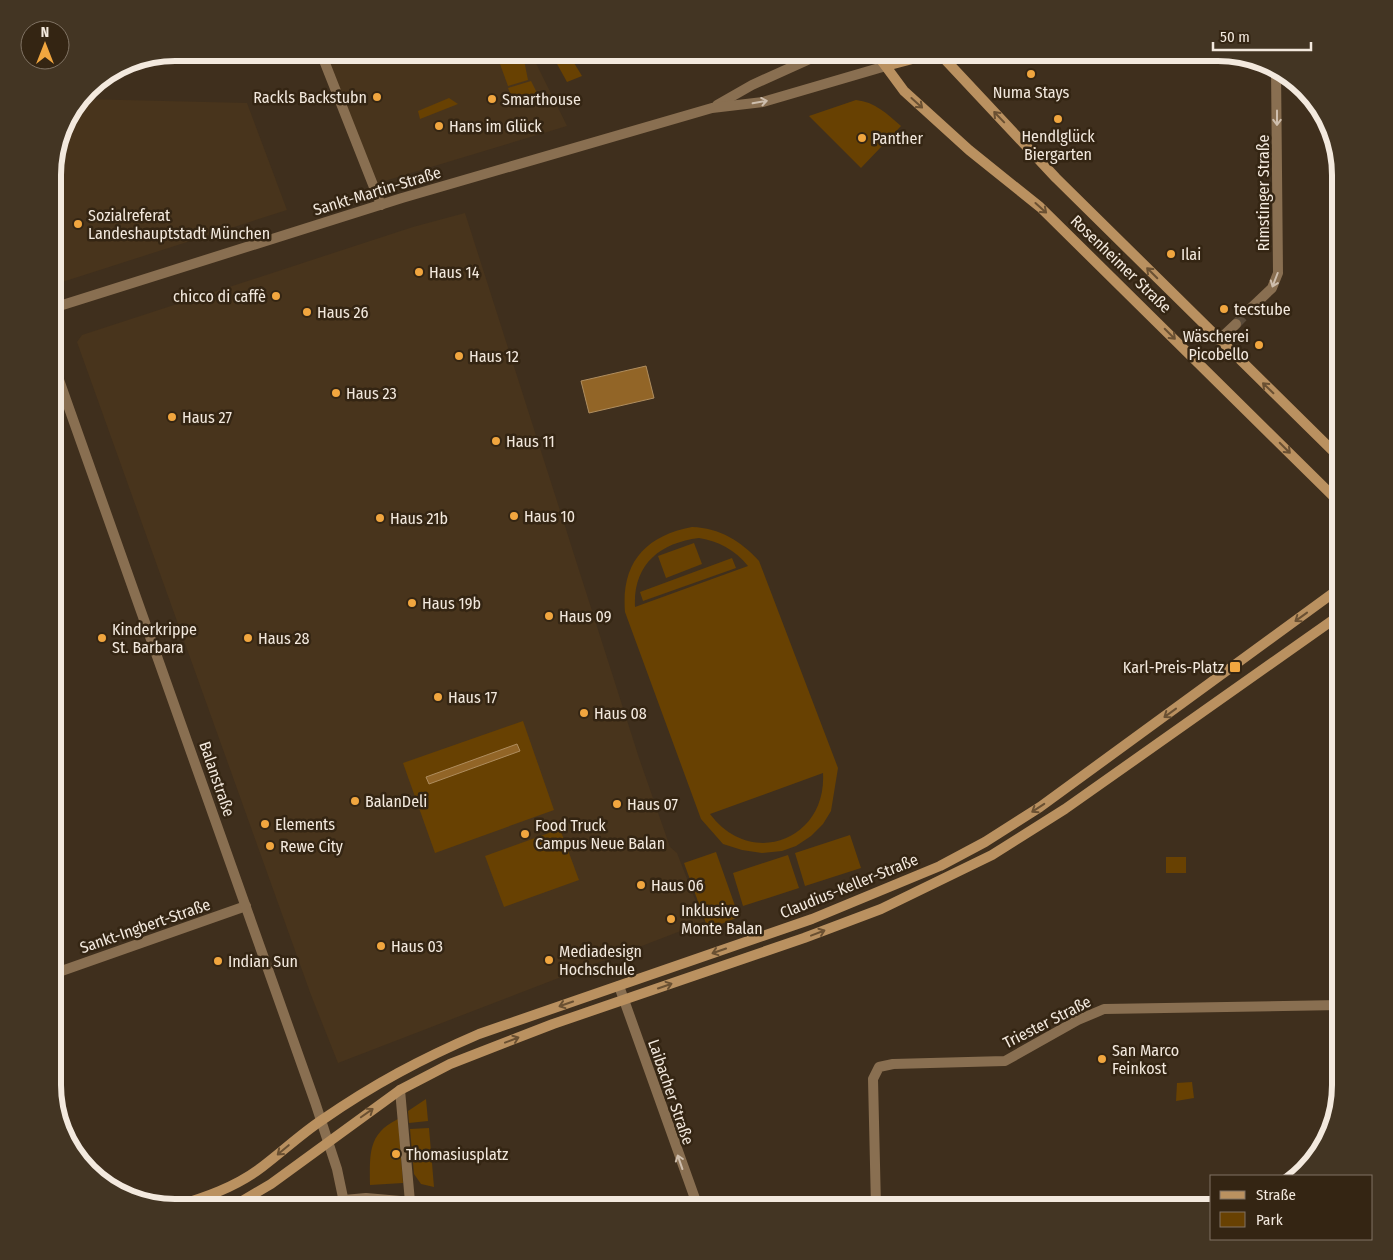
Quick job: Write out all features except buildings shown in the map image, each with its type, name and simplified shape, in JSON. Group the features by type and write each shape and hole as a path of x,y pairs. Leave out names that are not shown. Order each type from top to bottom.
{"main road":[{"name":"Rosenheimer Straße","path":"882,61 909,97 969,150 1040,207 1332,495"},
{"name":"Sankt-Martin-Straße","path":"886,66 904,61"},
{"name":"Rosenheimer Straße","path":"946,61 1056,178 1332,450"},
{"name":"Claudius-Keller-Straße","path":"200,1199 242,1180 262,1167 321,1120 376,1084 426,1057 479,1034 812,919 877,894 940,866 985,842 1040,807 1332,594"},
{"name":"Claudius-Keller-Straße","path":"247,1199 271,1184 400,1090 450,1064 881,909 992,855 1064,809 1332,621"}],"street":[{"path":"325,61 381,204"},
{"name":"Sankt-Martin-Straße","path":"712,108 752,85 804,61"},
{"name":"Sankt-Martin-Straße","path":"61,305 381,204 712,108 763,102 886,66"},
{"name":"Rimstinger Straße","path":"1252,308 1272,288 1278,273 1276,77"},
{"path":"1219,340 1236,324"},
{"name":"Balanstraße","path":"61,386 321,1120 344,1199"},
{"name":"Sankt-Ingbert-Straße","path":"61,971 246,906"},
{"name":"Laibacher Straße","path":"619,986 695,1199"},
{"name":"Triester Straße","path":"876,1199 873,1079 878,1067 893,1064 1005,1061 1078,1020 1104,1009 1332,1004"},
{"path":"400,1090 410,1199"},
{"path":"362,1199 377,1199"}],"shaded area":[{"path":"326,61 535,61 567,126 378,183"},
{"path":"91,99 247,103 287,210 61,282 62,160 67,138 73,125 80,112"},
{"path":"465,213 639,758 670,847 677,853 704,922 338,1063 311,995 77,342 82,335 413,227"},
{"path":"646,366 654,398 589,413 581,381"},
{"path":"517,744 520,751 429,784 426,777"}],"green space":[{"path":"499,61 524,61 528,80 508,86"},
{"path":"555,61 573,61 582,76 567,82"},
{"path":"531,81 540,99 516,106 508,88"},
{"path":"449,98 458,104 420,119 418,111"},
{"path":"856,100 875,106 901,126 861,168 809,116"},
{"path":"692,527 721,533 745,547 759,561 838,768 831,811 823,824 811,836 796,846 782,851 762,853 742,850 723,844 701,819 625,612 627,579 639,554 661,537","holes":["699,538 713,541 726,547 738,555 748,566 635,607 639,579 651,559 672,545","823,773 821,796 813,815 800,830 783,839 765,843 746,840 727,831 710,814"]},
{"path":"694,543 702,564 666,578 658,556"},
{"path":"732,558 736,568 643,601 640,592"},
{"path":"523,721 554,810 435,853 403,763"},
{"path":"560,829 579,880 504,907 485,856"},
{"path":"850,835 861,868 805,886 795,853"},
{"path":"716,852 739,917 708,929 684,863"},
{"path":"788,855 799,888 743,906 733,873"},
{"path":"1166,857 1186,857 1186,873 1166,873"},
{"path":"1192,1082 1194,1098 1176,1101 1177,1083"},
{"path":"426,1099 428,1121 409,1123 408,1111"},
{"path":"398,1119 403,1183 370,1185 372,1146 381,1131"},
{"path":"429,1128 434,1187 421,1184 414,1174 410,1129"}],"tunnel":[{"path":"1236,324 1252,307"}],"place":[{"name":"Numa Stays","path":"1031,74"},
{"name":"Rackls Backstubn","path":"377,97"},
{"name":"Smarthouse","path":"492,99"},
{"name":"Hendlglück Biergarten","path":"1058,119"},
{"name":"Hans im Glück","path":"439,126"},
{"name":"Panther","path":"862,138"},
{"name":"Sozialreferat Landeshauptstadt München","path":"78,224"},
{"name":"Ilai","path":"1171,254"},
{"name":"Haus 14","path":"419,272"},
{"name":"chicco di caffè","path":"276,296"},
{"name":"tecstube","path":"1224,309"},
{"name":"Haus 26","path":"307,312"},
{"name":"Wäscherei Picobello","path":"1259,345"},
{"name":"Haus 12","path":"459,356"},
{"name":"Haus 23","path":"336,393"},
{"name":"Haus 27","path":"172,417"},
{"name":"Haus 11","path":"496,441"},
{"name":"Haus 10","path":"514,516"},
{"name":"Haus 21b","path":"380,518"},
{"name":"Haus 19b","path":"412,603"},
{"name":"Haus 09","path":"549,616"},
{"name":"Kinderkrippe St. Barbara","path":"102,638"},
{"name":"Haus 28","path":"248,638"},
{"name":"Karl-Preis-Platz","path":"1235,667"},
{"name":"Haus 17","path":"438,697"},
{"name":"Haus 08","path":"584,713"},
{"name":"BalanDeli","path":"355,801"},
{"name":"Haus 07","path":"617,804"},
{"name":"Elements","path":"265,824"},
{"name":"Food Truck Campus Neue Balan","path":"525,834"},
{"name":"Rewe City","path":"270,846"},
{"name":"Haus 06","path":"641,885"},
{"name":"Inklusive Monte Balan","path":"671,919"},
{"name":"Haus 03","path":"381,946"},
{"name":"Mediadesign Hochschule","path":"549,960"},
{"name":"Indian Sun","path":"218,961"},
{"name":"San Marco Feinkost","path":"1102,1059"},
{"name":"Thomasiusplatz","path":"396,1154"}]}
